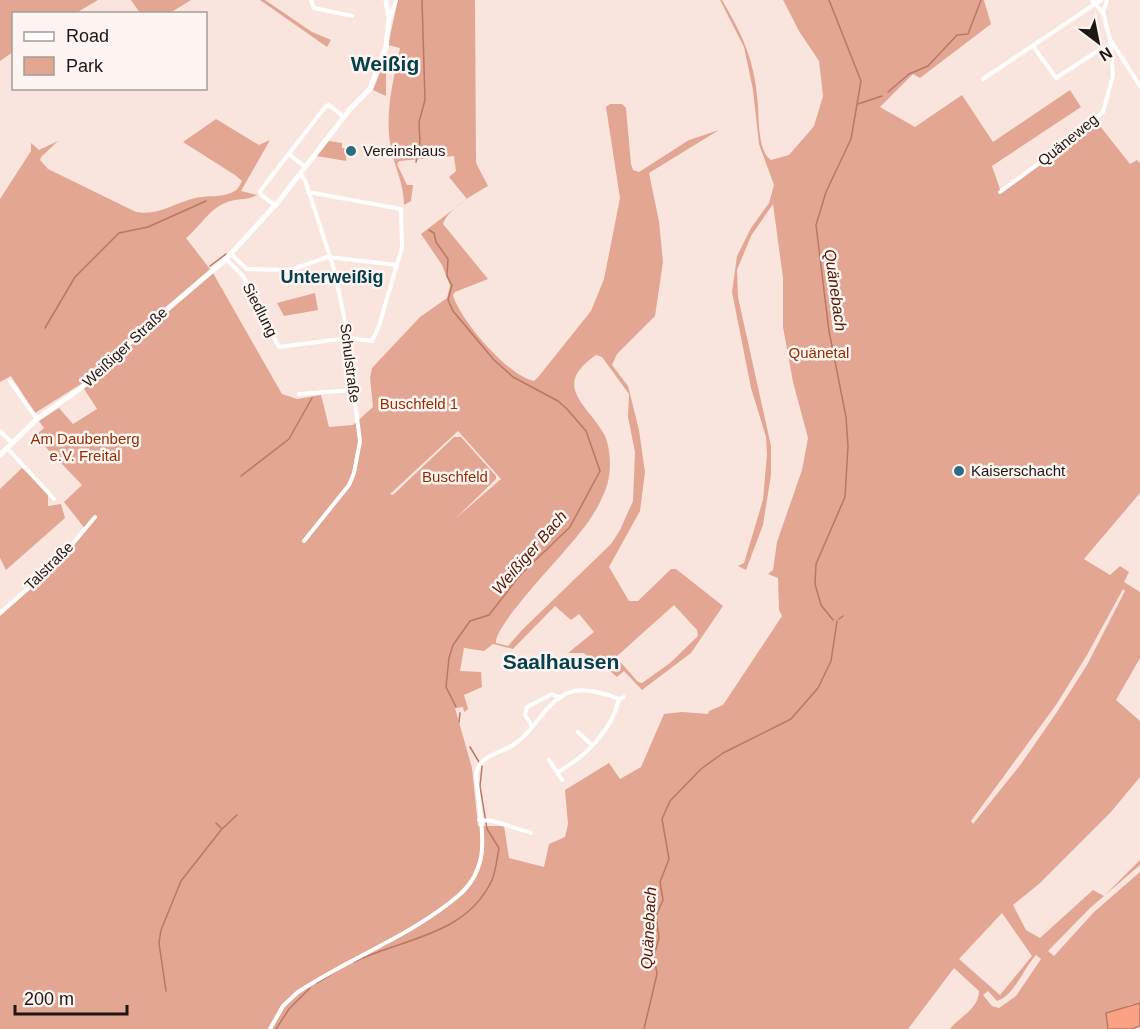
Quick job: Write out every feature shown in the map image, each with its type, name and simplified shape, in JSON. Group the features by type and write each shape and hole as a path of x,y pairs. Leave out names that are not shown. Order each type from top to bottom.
{"street":[{"path":"312,0 314,8 352,16"},
{"name":"Weißiger Straße","path":"0,455 37,419 81,388 226,259 275,205 344,117 370,89 384,58 389,19 386,0"},
{"path":"389,19 396,0"},
{"path":"983,79 1094,2 1101,0"},
{"path":"1103,13 1107,0"},
{"path":"1094,2 1103,13 1110,39 1140,86"},
{"name":"Quäneweg","path":"1000,192 1063,146 1103,112 1113,70 1109,48 1110,39"},
{"path":"1033,46 1056,78 1094,53 1109,48"},
{"path":"275,205 262,196 260,191 327,105 344,117"},
{"path":"289,154 306,167"},
{"name":"Schulstraße","path":"300,174 330,258 349,338 360,441 354,472 345,491 304,541"},
{"path":"308,192 401,209 403,244 374,339 369,342 349,338"},
{"name":"Siedlung","path":"231,254 246,269 242,274"},
{"path":"246,269 286,271 330,258 396,265"},
{"name":"Siedlung","path":"226,259 242,274 279,347 349,338"},
{"path":"10,381 37,419"},
{"path":"300,394 353,390"},
{"path":"0,431 12,443"},
{"path":"7,448 54,499"},
{"name":"Talstraße","path":"0,613 55,564 95,517"},
{"path":"270,1029 283,1006 298,992 410,928 458,896 470,884 481,858 483,820 478,805 478,767 481,762 490,755 513,745 560,698 579,690 622,698 610,721 592,745 575,761 558,772"},
{"path":"532,726 525,715 528,707 552,694 560,698"},
{"path":"578,732 592,745"},
{"path":"549,760 562,780"},
{"path":"483,820 531,833"}],"green space":[{"path":"0,0 98,0 78,12 12,12 12,53 0,61"},
{"path":"131,0 191,0 172,12 139,12"},
{"path":"260,0 265,0 312,32 331,40 327,47"},
{"path":"398,0 475,0 476,163 488,186 467,199 449,177 456,171 454,156 399,161 397,164 407,185 413,185 411,201 404,205 391,150 389,130 391,94 400,48 388,45"},
{"path":"720,0 747,50 754,76 761,143 771,160 789,155 814,126 823,96 819,61 799,31 783,0 984,0 991,24 920,78 913,74 880,107 915,127 962,95 993,142 1070,90 1081,107 992,166 1001,192 1096,121 1130,164 1137,160 1140,163 1140,493 1084,559 1110,575 1120,566 1129,572 1124,582 1140,592 1140,658 1116,700 1140,721 1140,777 1111,812 1039,884 1013,905 1026,930 1040,938 1093,890 1104,896 1048,951 1054,956 1094,912 1140,872 1140,1003 1129,1005 1106,1019 1108,1029 950,1029 976,1003 979,991 954,968 908,1029 0,1029 0,616 56,566 86,530 64,502 82,485 35,436 44,428 39,421 59,408 73,424 97,409 81,384 35,413 11,376 0,382 0,199 31,151 31,143 39,150 58,141 41,157 40,160 48,169 136,212 144,213 159,211 195,198 229,194 239,187 242,181 235,175 183,142 216,119 259,145 270,140 241,191 257,195 229,201 219,206 186,238 213,273 282,394 297,399 321,395 329,427 353,425 373,407 370,378 372,368 420,317 447,298 450,286 442,265 421,234 455,208 443,224 488,279 455,292 453,295 457,305 486,346 512,369 534,381 591,311 604,279 620,198 606,107 610,104 622,104 626,108 631,164 633,170 639,172 689,140 719,130 649,173 659,221 663,262 655,316 617,354 612,365 628,386 639,430 645,472 640,511 609,567 629,601 638,601 671,569 676,569 723,606 691,653 642,690 624,671 617,677 604,666 597,666 584,653 568,653 594,632 579,614 571,620 555,606 513,649 493,644 484,651 464,648 460,671 481,672 482,687 464,695 468,709 464,712 463,707 455,708 472,768 478,826 504,826 509,858 544,867 549,844 565,837 568,824 565,790 609,763 620,779 641,767 664,714 682,712 708,714 709,711 723,705 782,616 779,610 778,578 768,574 773,570 777,542 802,470 808,438 793,382 783,327 783,278 773,204 751,236 737,270 738,297 771,446 771,475 763,525 746,570 738,566 744,563 763,500 767,454 766,437 751,388 732,292 737,256 751,228 769,203 774,185 759,144 753,90 744,47","holes":["596,355 602,357 629,394 628,417 635,452 633,501 611,544 508,646 496,643 498,634 517,606 591,518 608,482 610,461 606,439 577,395 574,386 576,376 583,366","458,431 501,479 455,519 496,479 496,476 461,437 454,437 393,495 390,494","1123,589 1125,591 1087,665 1021,764 973,824 971,821 1056,705 1087,655","674,605 697,630 698,636 670,663 642,683 638,682 616,657","1002,913 1032,956 1000,995 959,959","1036,955 1041,959 1016,996 999,1008 992,1006 983,995 988,991 997,1001 1003,998 1014,988"]},
{"path":"386,60 386,96 373,90"},
{"path":"329,141 342,143 342,148 347,149 346,161 317,156"},
{"path":"315,293 318,310 284,316 277,303"},
{"path":"22,468 48,493 48,506 61,504 65,518 6,570 0,558 0,489"},
{"path":"1140,860 1140,865 1104,896"}],"shaded area":[{"path":"1140,1003 1140,1026 1132,1029 1108,1029 1106,1013"}],"waterway":[{"name":"Weißiger Bach","path":"416,162 420,145 419,122 425,100 422,0"},
{"name":"Quänebach","path":"829,0 861,81 851,139 826,192 816,225 829,331 846,417 848,446 845,497 816,564 815,584 821,605 833,620"},
{"path":"888,92 909,74 928,66 957,35 968,34 981,0"},
{"path":"858,104 882,96"},
{"path":"45,328 75,277 119,233 148,227 206,201"},
{"name":"Weißiger Bach","path":"429,230 434,233 436,242 448,259 447,276 452,285 448,300 453,311 494,360 513,377 558,401 567,409 586,431 600,471 570,527 520,575 489,615 470,621 453,645 449,658 446,687 456,707"},
{"path":"210,266 226,254"},
{"path":"241,476 289,439 312,398"},
{"path":"839,619 843,616"},
{"name":"Quänebach","path":"644,1029 657,974 654,956 659,938 656,916 663,900 660,882 669,859 662,819 670,801 701,769 723,753 791,719 818,688 831,661 837,621"},
{"name":"Weißiger Bach","path":"459,722 460,713"},
{"name":"Weißiger Bach","path":"354,962 450,924 481,899 492,880 499,848 487,829 480,786 482,767 470,747"},
{"path":"216,823 222,829 237,815"},
{"path":"166,991 159,943 161,930 181,881 221,830"},
{"name":"Weißiger Bach","path":"317,983 336,971"},
{"name":"Weißiger Bach","path":"276,1029 289,1009 310,988"}],"place":[{"name":"Vereinshaus","path":"351,151"},
{"name":"Kaiserschacht","path":"959,471"}],"district":[{"name":"Weißig","path":"385,64"},
{"name":"Unterweißig","path":"332,277"},
{"name":"Saalhausen","path":"561,662"}],"park label":[{"name":"Quänetal","path":"819,353"},
{"name":"Buschfeld 1","path":"419,404"},
{"name":"Am Daubenberg e.V. Freital","path":"85,448"},
{"name":"Buschfeld","path":"455,477"}]}
